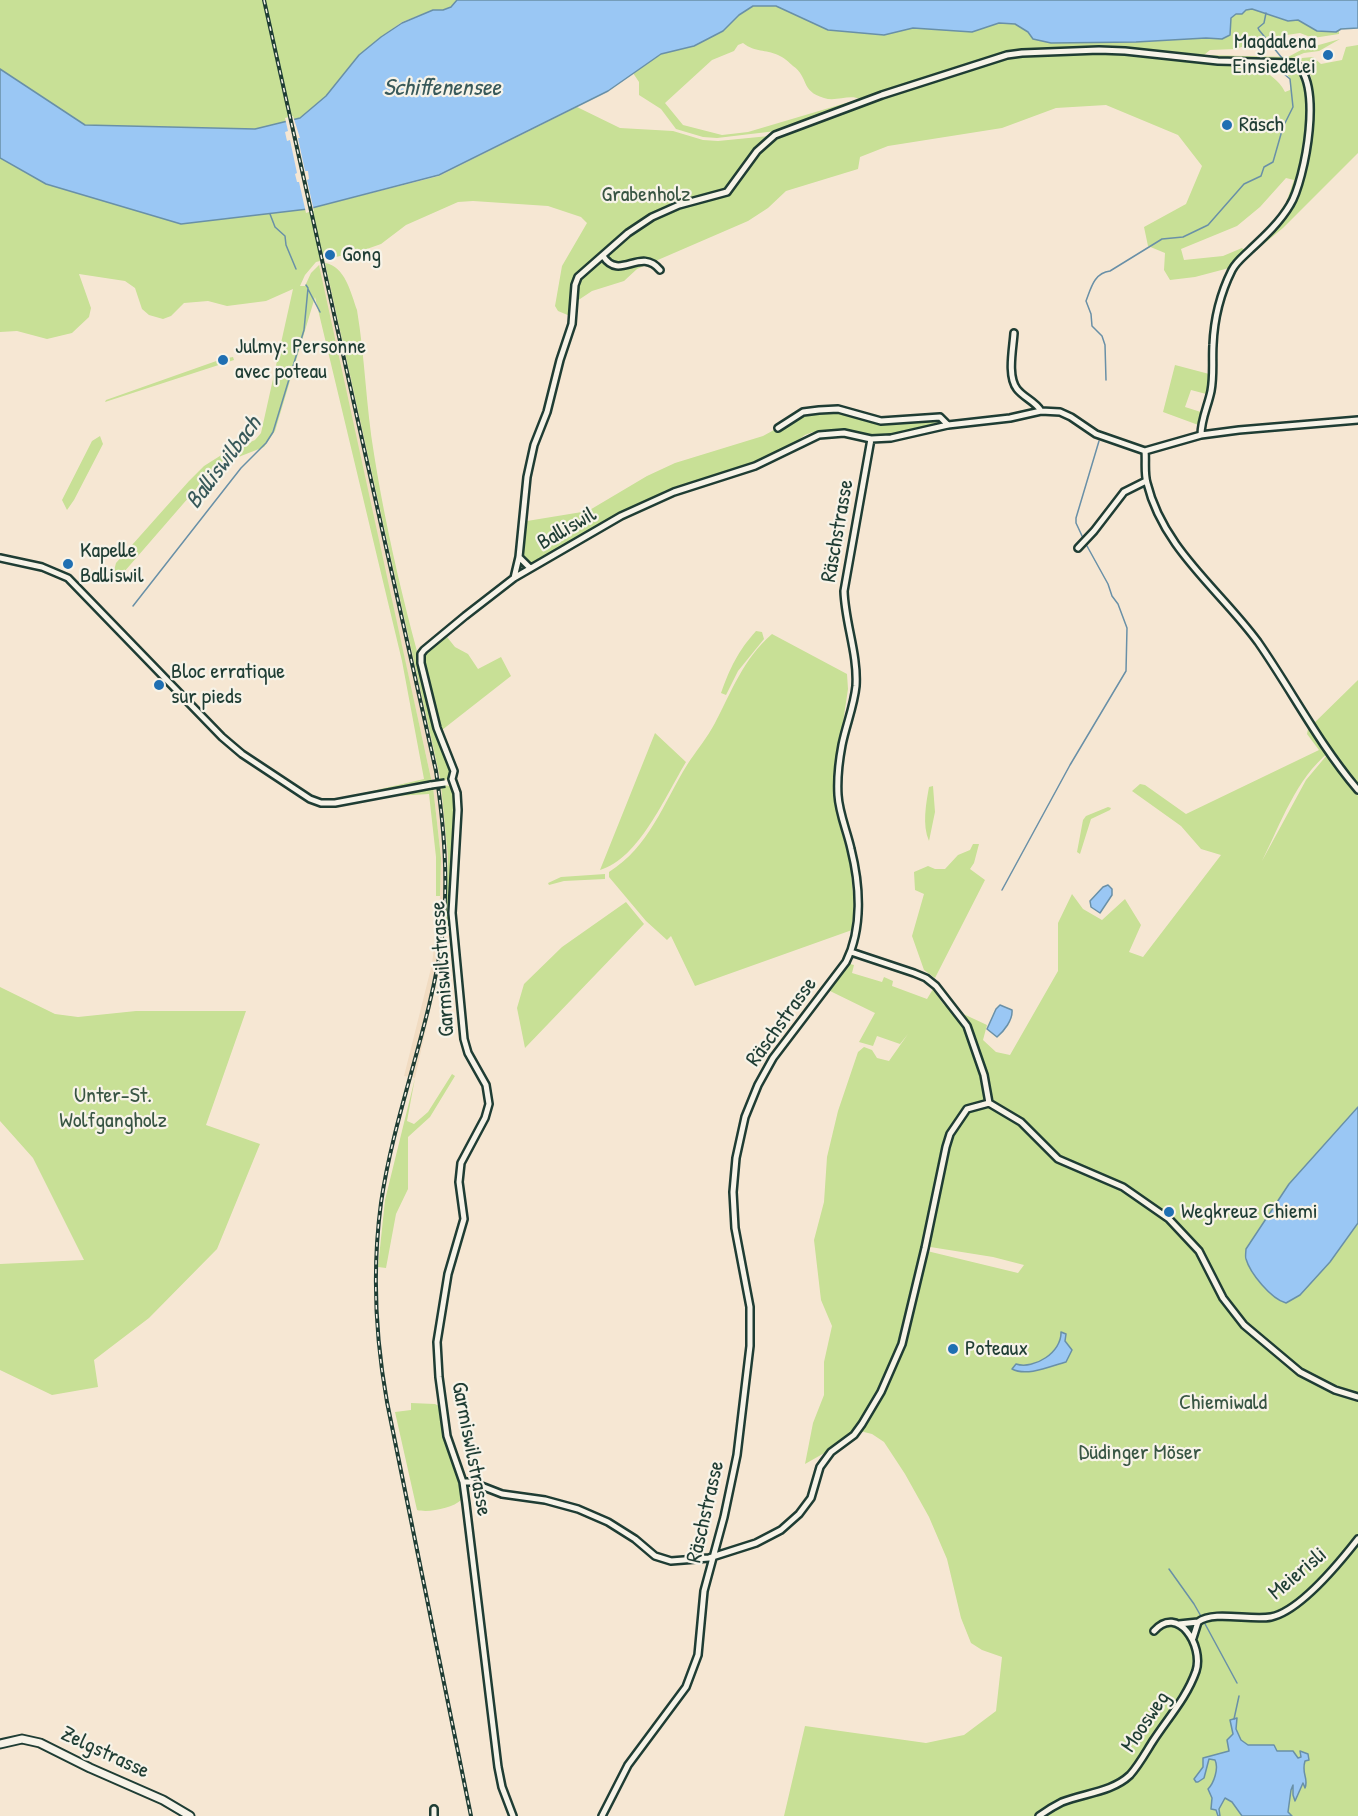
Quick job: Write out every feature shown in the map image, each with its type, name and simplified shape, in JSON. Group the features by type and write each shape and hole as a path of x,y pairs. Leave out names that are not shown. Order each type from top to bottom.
{"street":[{"path":"514,578 519,557 527,477 534,445 547,412 573,320 575,285 578,277 639,224 665,210 727,192 757,151 783,131 882,95 1007,56 1068,51 1125,51 1218,61 1293,63 1298,65 1305,74 1310,110 1308,141 1293,200 1272,229 1237,262 1225,290 1215,326 1211,390 1201,435"},
{"path":"603,256 612,265 619,266 646,260 660,270"},
{"path":"1014,333 1011,370 1015,387 1041,411"},
{"path":"778,428 806,411 829,409 838,409 881,420 940,417 948,425 1010,418 1041,411 1060,412 1096,434 1145,451 1201,435 1358,420"},
{"name":"Balliswil","path":"452,780 454,771 437,728 421,663 421,654 514,578 621,516 657,498 755,466 819,435 844,432 871,439 908,435 948,425"},
{"name":"Räschstrasse","path":"602,1816 628,1765 680,1696 691,1676 700,1647 704,1591 737,1455 750,1346 750,1307 734,1211 734,1176 740,1139 751,1100 769,1065 851,952 857,927 856,881 838,798 838,776 842,745 854,698 856,675 844,606 844,591 871,439"},
{"path":"1145,451 1146,482 1169,535 1211,589 1241,620 1259,644 1326,750 1358,789"},
{"path":"1078,548 1124,492 1146,482"},
{"path":"519,557 530,568"},
{"path":"0,558 42,567 68,578 222,737 249,759 310,799 321,803 335,803 452,780"},
{"name":"Garmiswilstrasse","path":"452,780 457,793 458,810 453,923 464,1039 468,1053 486,1085 489,1100 485,1118 461,1163 459,1182 464,1219 448,1274 437,1336 439,1377 447,1436 463,1482 498,1767 513,1816"},
{"path":"851,952 914,973 926,978 936,986 967,1026 984,1075 989,1103"},
{"path":"463,1482 471,1482 502,1494 545,1500 578,1509 622,1530 662,1559 681,1561 714,1557 781,1530 799,1514 811,1498 820,1467 831,1452 854,1435 881,1392 906,1330 950,1134 967,1109 989,1103 1021,1122 1058,1159 1123,1187 1169,1219 1202,1256 1223,1298 1244,1324 1299,1371 1335,1390 1358,1397"},
{"name":"Meierisli","path":"1198,1622 1206,1617 1257,1618 1272,1617 1281,1613 1313,1589 1358,1539"},
{"path":"1154,1631 1159,1625 1167,1622 1179,1624 1198,1622 1193,1638 1179,1624"},
{"name":"Moosweg","path":"1039,1816 1062,1802 1108,1788 1130,1774 1179,1704 1191,1681 1198,1664 1193,1638"},
{"name":"Zelgstrasse","path":"0,1744 22,1739 40,1743 163,1800 190,1816"},
{"path":"434,1809 434,1816"}],"shaded area":[{"path":"325,263 441,782 448,857 445,931 415,1078 404,1076 432,964 440,896 441,858 433,787 321,281 319,265"}],"green space":[{"path":"0,0 457,0 451,7 433,10 402,22 381,37 359,55 326,96 300,118 255,129 85,125 0,69"},
{"path":"753,6 776,6 828,30 884,35 913,28 972,32 999,23 1015,24 1028,32 1033,39 1051,43 1222,39 1230,35 1231,18 1235,14 1242,14 1252,9 1287,21 1298,20 1336,32 1339,30 1339,34 1313,38 1300,33 1267,38 1236,49 1210,50 1204,55 1288,57 1301,50 1340,39 1319,51 1304,53 1285,61 1221,59 1138,49 1100,48 1006,54 860,99 851,97 829,99 816,95 808,88 798,70 784,58 743,43 738,45 734,51 712,60 665,103 683,125 722,135 748,132 856,100 856,102 776,131 717,138 703,137 676,129 661,109 639,95 639,82 633,73 661,54 694,46 723,31 739,15"},
{"path":"1358,45 1358,153 1283,228 1238,265 1296,203 1310,142 1313,113 1311,77 1306,61 1299,61 1302,58 1313,57 1321,64 1342,60 1346,47"},
{"name":"Grabenholz","path":"1099,52 1261,65 1285,92 1290,90 1291,82 1283,65 1298,70 1306,84 1307,130 1296,180 1282,213 1280,211 1286,203 1294,180 1286,178 1260,207 1237,226 1181,249 1184,260 1223,256 1242,248 1246,252 1229,268 1195,277 1170,280 1164,270 1165,253 1148,246 1144,227 1186,204 1202,166 1178,135 1106,105 1056,108 1002,128 888,146 860,157 858,169 786,191 768,208 748,221 637,269 624,281 592,291 577,301 576,294 570,316 558,311 555,306 562,266 587,223 581,217 548,206 458,202 406,225 381,244 316,262 305,275 300,286 305,286 311,273 319,265 432,783 329,801 424,779 402,661 315,297 275,431 264,447 241,456 209,474 124,572 114,571 116,563 189,481 204,466 223,454 255,440 261,433 293,289 266,301 227,306 208,301 184,303 171,316 163,319 149,315 142,309 135,288 125,281 79,274 91,308 89,317 72,333 47,339 17,331 0,332 0,158 46,184 181,224 308,209 439,176 577,107 620,128 673,131 703,140 718,141 769,136 755,149 758,152 786,132 882,97 1006,58 1021,55"},
{"path":"325,263 338,269 350,288 357,310 371,436 397,573 451,768 449,778 441,782"},
{"path":"233,357 234,360 105,402 222,359"},
{"path":"1175,365 1213,375 1210,395 1191,390 1185,407 1204,413 1201,426 1163,412"},
{"path":"834,410 870,420 937,418 942,421 940,424 893,435 879,436 844,430 813,432 753,464 664,491 657,497 620,515 539,561 529,564 521,554 524,523 527,521 588,511 647,476 675,463 763,436 805,413"},
{"path":"100,436 103,444 67,510 62,500 92,441"},
{"path":"756,631 762,632 764,639 738,671 726,695 721,693 735,660"},
{"path":"772,634 847,674 848,689 834,783 840,827 850,861 854,905 852,930 695,986 671,936 667,940 646,921 609,877 609,872 635,850 654,824 687,765 712,729 746,665"},
{"path":"447,637 455,647 468,654 478,669 501,657 511,676 442,730 424,658 430,647"},
{"name":"Düdinger Möser","path":"1358,680 1358,787 1329,752 1317,763 1298,788 1262,861 1306,780 1327,755 1358,796 1358,1816 784,1816 805,1726 926,1743 964,1735 996,1711 1002,1657 982,1650 971,1643 961,1618 947,1559 929,1517 884,1442 872,1434 860,1431 888,1380 910,1328 927,1251 1018,1273 1024,1265 993,1257 924,1246 905,1329 878,1391 860,1424 849,1439 805,1464 813,1423 824,1395 824,1362 832,1326 821,1300 814,1240 824,1202 827,1157 838,1111 858,1052 864,1047 872,1050 877,1058 889,1061 908,1034 900,1044 877,1036 873,1046 859,1042 875,1013 828,990 850,964 854,965 852,973 882,982 884,977 893,981 892,986 927,999 933,989 944,1005 987,1025 983,1040 996,1052 1010,1055 1058,971 1058,923 1072,894 1083,909 1102,920 1125,899 1141,925 1129,952 1143,957 1221,855 1201,849 1181,826 1132,791 1140,784 1145,785 1186,814 1319,750 1307,734 1308,729"},
{"path":"655,733 686,762 639,840 614,864 600,870"},
{"path":"441,785 450,786 455,794 451,929 445,931 448,857"},
{"path":"933,786 935,812 929,841 925,814 929,787"},
{"path":"433,787 441,858 440,896 436,896 436,857 429,794 395,796 345,805 344,803"},
{"path":"1108,807 1111,808 1110,810 1091,819 1080,854 1077,852 1083,820 1086,816"},
{"path":"973,844 979,844 970,869 985,880 935,978 924,970 912,936 924,894 915,890 914,872 928,866 945,869 958,855 970,850"},
{"path":"605,874 605,879 564,881 549,885 548,883 561,877"},
{"path":"626,902 644,924 525,1048 517,1008 524,984 562,947"},
{"name":"Unter-St. Wolfgangholz","path":"0,987 55,1014 78,1017 136,1011 246,1011 206,1125 260,1144 217,1249 149,1318 94,1360 98,1387 52,1395 0,1370 0,1264 84,1260 33,1158 0,1121"},
{"path":"452,1074 455,1076 430,1117 408,1137 408,1189 396,1214 386,1268 378,1267 385,1200 415,1078 407,1121 414,1124 428,1112"},
{"path":"411,1403 435,1404 441,1407 447,1446 462,1493 461,1500 457,1503 434,1510 417,1510 395,1412 411,1410"}],"water":[{"name":"Schiffenensee","path":"457,0 1358,0 1358,28 1341,29 1336,32 1317,31 1298,20 1288,21 1252,9 1231,18 1230,35 1222,39 1051,43 1033,39 1028,32 1015,24 999,23 972,32 913,28 884,35 828,30 776,6 753,6 739,15 723,31 694,46 661,54 608,91 439,175 308,209 181,224 46,184 0,158 0,69 85,125 255,129 300,118 326,96 359,55 381,37 402,23 433,10 451,7"},
{"path":"1108,885 1112,889 1112,895 1100,913 1091,907 1090,901 1103,887"},
{"path":"1000,1005 1012,1010 1012,1014 1008,1025 997,1037 987,1029"},
{"path":"1358,1107 1358,1223 1330,1262 1300,1295 1286,1303 1280,1301 1256,1278 1248,1265 1246,1249 1289,1184"},
{"path":"1061,1332 1066,1334 1065,1341 1072,1350 1066,1362 1025,1372 1012,1369 1016,1364 1031,1364 1046,1358 1057,1346"},
{"path":"1237,1718 1236,1729 1241,1740 1248,1745 1274,1745 1277,1751 1293,1751 1298,1758 1301,1757 1300,1751 1308,1754 1309,1760 1305,1761 1304,1765 1305,1788 1303,1783 1295,1801 1293,1785 1291,1790 1288,1812 1292,1816 1242,1816 1232,1802 1225,1798 1219,1809 1220,1816 1218,1816 1216,1810 1211,1809 1212,1798 1208,1789 1215,1775 1215,1760 1209,1759 1204,1778 1198,1782 1194,1779 1203,1767 1203,1758 1229,1751 1227,1740 1233,1734 1230,1720"}],"pier":[{"path":"293,116 300,138 298,138 305,171 308,171 309,179 307,180 314,211 306,213 295,174 297,173 290,140 287,141 285,132 288,131 285,118"}],"waterway":[{"path":"1266,13 1264,23 1258,28 1282,58"},
{"path":"1106,380 1105,345 1102,336 1092,326 1091,314 1086,301 1094,282 1100,275 1162,239 1183,237 1208,225 1244,184 1261,176 1264,167 1273,162 1283,127 1293,107 1290,79 1284,74 1283,67"},
{"name":"Balliswilbach","path":"270,214 275,227 285,236 286,245 296,269"},
{"name":"Balliswilbach","path":"133,606 241,468 266,443 273,432 304,330 308,288 306,285"},
{"path":"308,289 320,312"},
{"path":"1083,538 1076,518 1099,441"},
{"path":"1002,890 1070,765 1126,671 1127,628 1118,604 1087,546"},
{"path":"1169,1569 1202,1618"},
{"path":"1204,1622 1237,1683"},
{"path":"1234,1719 1239,1696"}],"railway":[{"path":"264,0 436,771 441,813 445,854 442,938 429,1005 387,1169 378,1228 376,1302 387,1402 471,1816"}],"place":[{"name":"Magdalena Einsiedelei","path":"1328,55"},
{"name":"Räsch","path":"1227,125"},
{"name":"Gong","path":"330,255"},
{"name":"Julmy: Personne avec poteau","path":"223,360"},
{"name":"Kapelle Balliswil","path":"68,564"},
{"name":"Bloc erratique sur pieds","path":"159,685"},
{"name":"Wegkreuz Chiemi","path":"1169,1212"},
{"name":"Poteaux","path":"953,1349"}],"park label":[{"name":"Chiemiwald","path":"1223,1403"}]}
